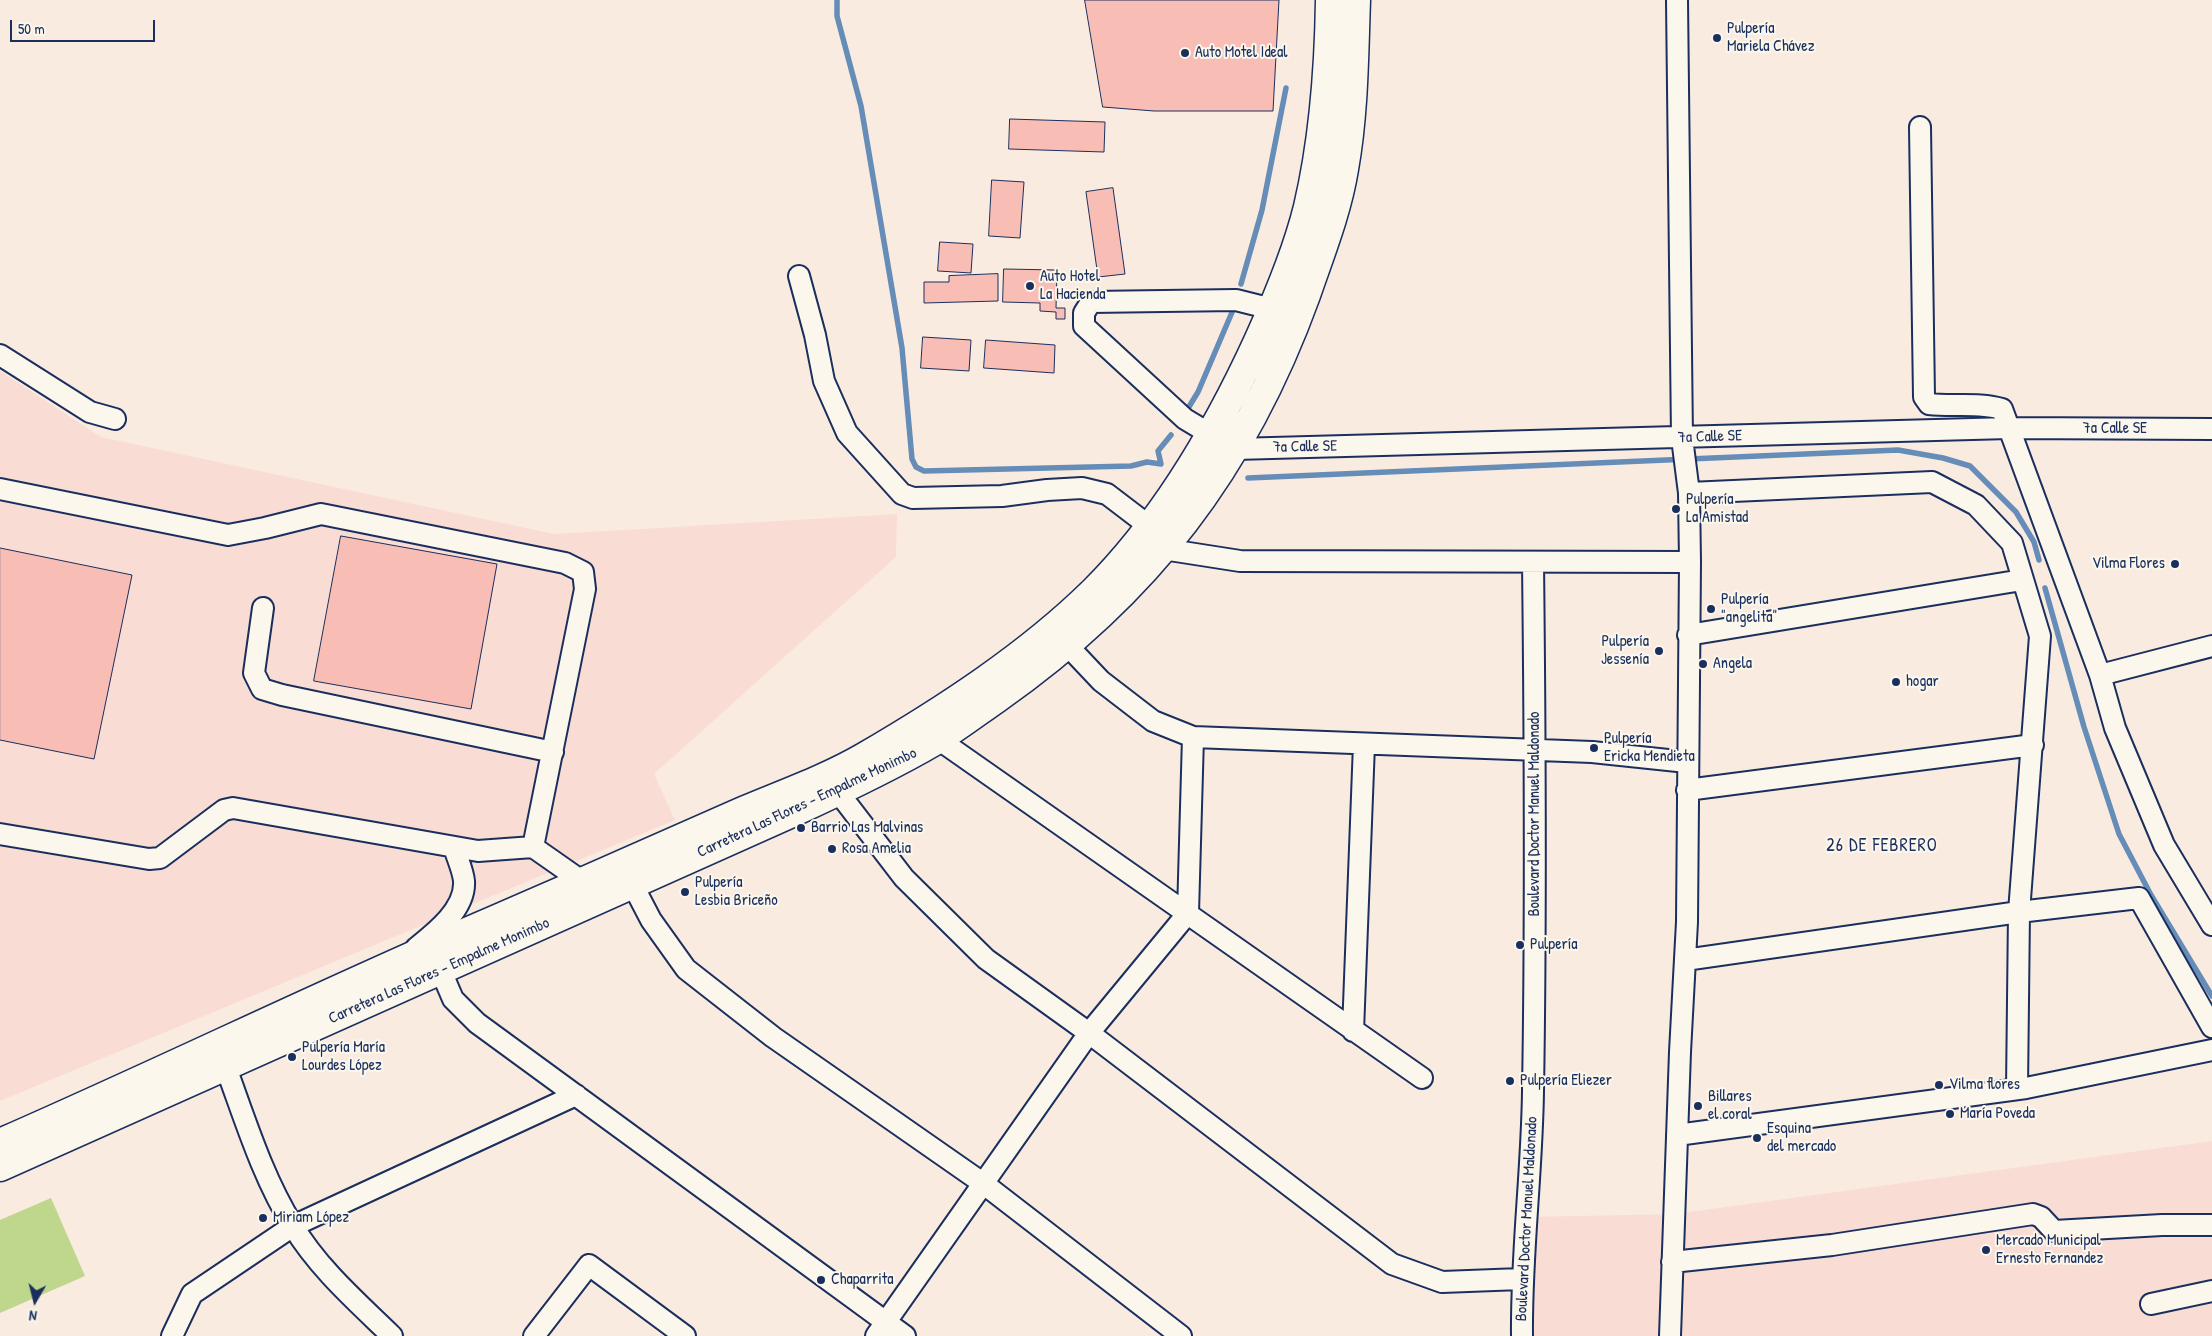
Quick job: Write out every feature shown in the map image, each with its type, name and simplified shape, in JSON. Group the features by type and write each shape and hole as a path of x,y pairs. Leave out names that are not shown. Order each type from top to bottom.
{"highway":[{"name":"Carretera Las Flores - Empalme Monimbo","path":"0,1143 151,1077 219,1056 441,971 628,874 860,759 970,691 1000,670 1092,592 1125,558 1173,495 1226,410 1272,309 1307,211 1317,163 1328,71 1330,0"},
{"name":"Carretera Las Flores - Empalme Monimbo","path":"0,1167 219,1056 400,960 583,882 628,874 838,792 883,770 938,739 1066,645 1106,610 1163,549 1200,503 1235,449 1289,340 1320,254 1344,170 1350,116 1356,0"}],"street":[{"path":"1670,1336 1685,960 1690,562 1688,484 1683,441 1677,0"},
{"path":"1920,127 1924,397 1929,404 1993,406 2002,409 2100,675 2115,728 2164,844 2207,904 2212,926"},
{"path":"799,276 815,335 824,381 847,433 902,494 913,498 1002,496 1082,488 1107,494 1149,526"},
{"path":"1235,449 1211,435 1166,403 1084,326 1086,307 1091,302 1236,300 1272,309"},
{"path":"0,355 90,412 115,419"},
{"name":"7a Calle SE","path":"1235,449 1683,441 2009,428 2212,429"},
{"path":"1688,484 1932,482 1976,505 2012,542 2040,636 2020,912 2017,1089"},
{"path":"0,489 228,535 321,514 565,563 582,572 584,589 533,848"},
{"path":"1163,549 1240,561 1690,562"},
{"name":"Boulevard Doctor Manuel Maldonado","path":"1522,1336 1521,1279 1533,1094 1536,751 1533,562"},
{"path":"1688,634 2022,580"},
{"path":"263,608 254,673 262,689 282,695 553,752"},
{"path":"1066,645 1101,681 1153,722 1193,737 1592,752 1687,762"},
{"path":"2100,675 2212,646"},
{"path":"881,1329 1089,1033 1188,913 1193,737"},
{"path":"938,739 1422,1078"},
{"path":"1353,1031 1364,744"},
{"path":"1687,790 2033,745"},
{"path":"838,792 904,878 986,959 1089,1033 1392,1264 1442,1282 1521,1279"},
{"path":"0,834 149,859 160,858 224,810 233,808 478,851 533,848 583,882"},
{"path":"400,960 432,935 452,916 464,882 454,847"},
{"path":"628,874 652,920 686,969 773,1037 984,1184 1181,1336"},
{"path":"1685,960 2020,912 2139,898 2212,1027"},
{"path":"441,971 454,999 477,1023 576,1095 881,1329 905,1336"},
{"path":"1677,1135 2017,1089 2212,1050"},
{"path":"219,1056 262,1166 293,1226 329,1274 392,1336"},
{"path":"172,1336 192,1294 293,1226 576,1095"},
{"path":"1672,1262 1832,1245 2033,1214 2041,1217 2054,1231 2162,1225 2212,1225"},
{"path":"534,1336 589,1265 685,1336"},
{"path":"2151,1304 2212,1291"}],"shaded area":[{"path":"0,371 101,437 554,534 897,514 896,557 654,774 675,820 0,1101"},
{"name":"Mercado Municipal Ernesto Fernandez","path":"2212,1141 2212,1336 1522,1336 1525,1217 1674,1214"}],"green space":[{"path":"51,1198 85,1276 0,1313 0,1220"}],"building":[{"name":"Auto Motel Ideal","path":"1085,0 1279,0 1273,111 1154,111 1103,107"},
{"path":"1010,119 1105,122 1104,152 1009,149"},
{"path":"992,180 1024,182 1020,238 989,236"},
{"path":"1113,188 1125,274 1098,277 1086,192"},
{"path":"940,242 973,244 971,273 938,271"},
{"name":"Auto Hotel La Hacienda","path":"1004,269 1057,270 1056,308 1065,308 1065,319 1056,319 1056,312 1040,311 1040,303 1003,302"},
{"path":"998,274 998,301 924,303 924,282 949,282 949,276"},
{"path":"923,337 971,340 969,371 921,368"},
{"path":"986,340 1055,345 1054,373 984,368"},
{"path":"341,536 497,564 471,709 314,681"},
{"path":"0,548 132,575 94,759 0,740"}],"waterway":[{"path":"837,0 837,16 861,106 902,348 912,459 916,467 924,471 1131,466 1147,462 1161,464 1158,451 1171,435"},
{"path":"1241,284 1262,210 1286,88"},
{"path":"1187,410 1198,392 1233,310"},
{"path":"1248,478 1898,450 1943,458 1970,466 2016,512 2034,542 2039,560"},
{"path":"2045,588 2084,727 2119,834 2151,895 2212,996"}],"place":[{"name":"Pulpería Mariela Chávez","path":"1717,38"},
{"name":"Auto Motel Ideal","path":"1185,53"},
{"name":"Auto Hotel La Hacienda","path":"1030,286"},
{"name":"Pulpería La Amistad","path":"1676,509"},
{"name":"Vilma Flores","path":"2175,564"},
{"name":"Pulpería \"angelita\"","path":"1711,609"},
{"name":"Pulpería Jessenía","path":"1659,651"},
{"name":"Angela","path":"1703,664"},
{"name":"hogar","path":"1896,682"},
{"name":"Pulpería Ericka Mendieta","path":"1594,748"},
{"name":"Barrio Las Malvinas","path":"801,828"},
{"name":"Rosa Amelia","path":"832,849"},
{"name":"Pulpería Lesbia Briceño","path":"685,892"},
{"name":"Pulpería","path":"1520,945"},
{"name":"Pulpería María Lourdes López","path":"292,1057"},
{"name":"Pulpería Eliezer","path":"1510,1081"},
{"name":"Vilma flores","path":"1939,1085"},
{"name":"Billares el coral","path":"1698,1106"},
{"name":"María Poveda","path":"1950,1114"},
{"name":"Esquina del mercado","path":"1757,1138"},
{"name":"Miriam López","path":"263,1218"},
{"name":"Mercado Municipal Ernesto Fernandez","path":"1986,1250"},
{"name":"Chaparrita","path":"821,1280"}],"district":[{"name":"26 DE FEBRERO","path":"1882,846"}]}
